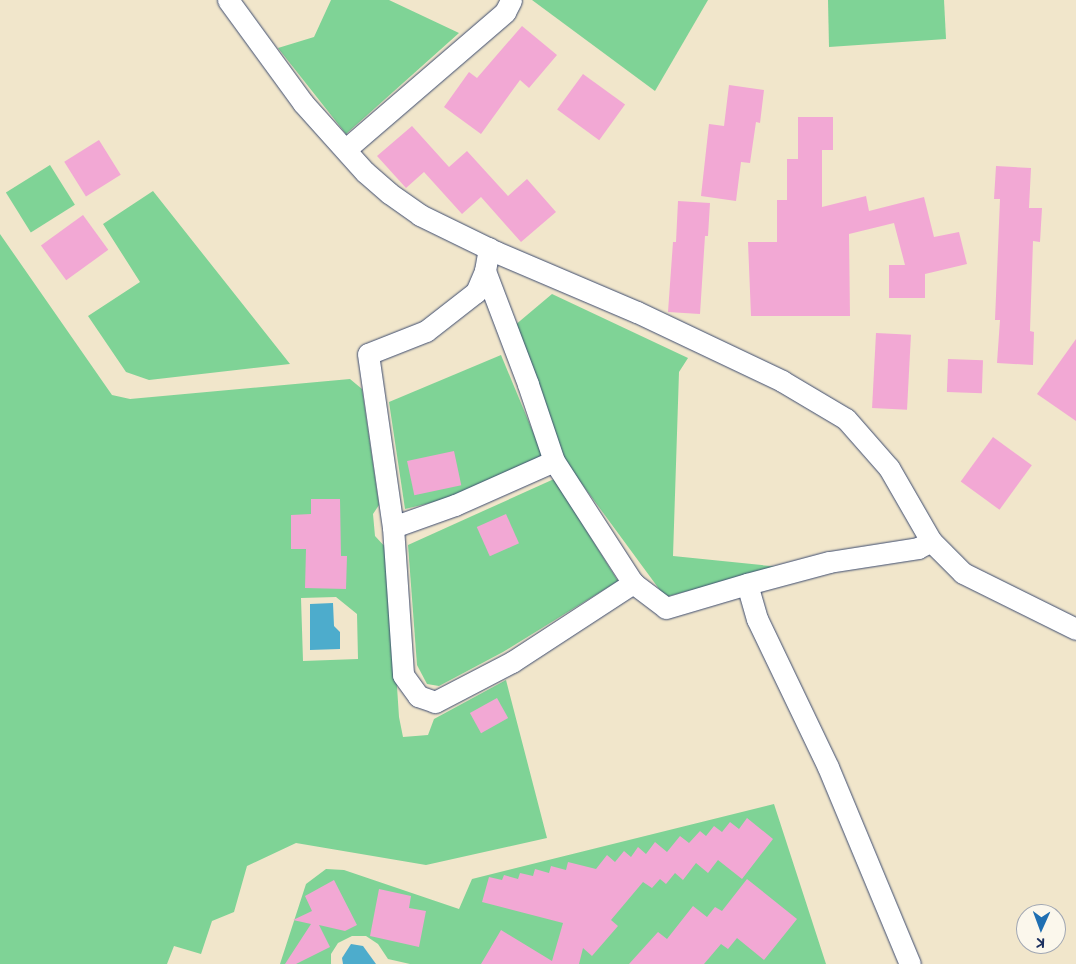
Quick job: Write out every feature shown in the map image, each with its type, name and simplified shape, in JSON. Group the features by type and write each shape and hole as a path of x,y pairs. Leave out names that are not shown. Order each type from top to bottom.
{"street":[{"path":"228,0 303,103 365,172 397,199 420,215 489,248 727,353 782,380 846,419 889,468 931,541 963,573 1076,629"},
{"path":"346,149 504,12 512,0"},
{"path":"489,248 485,271 476,292 426,331 368,354 393,527 404,675 418,696 435,702 512,662 633,583"},
{"path":"485,271 528,384 554,461 633,583 666,608 829,562 918,548 931,541"},
{"path":"393,527 455,505 554,461"},
{"path":"747,584 757,618 828,768 910,964"}],"green space":[{"path":"331,0 389,0 459,33 346,134 278,48 314,37"},
{"path":"532,0 708,0 655,91"},
{"path":"828,0 944,0 946,39 829,47"},
{"path":"50,165 75,205 31,232 6,193"},
{"path":"153,191 290,364 149,380 126,372 88,316 140,282 103,224"},
{"path":"0,234 112,395 130,399 350,379 362,389 379,505 373,514 375,536 388,550 399,717 403,737 428,735 434,719 506,680 547,838 426,865 296,843 247,866 234,912 212,921 201,954 174,946 167,964 0,964","holes":["336,597 357,614 358,659 303,661 301,598"]},
{"path":"552,294 688,358 679,372 673,556 780,567 665,597 565,461 514,326"},
{"path":"501,355 543,456 455,497 405,509 389,402"},
{"path":"554,479 618,581 503,652 439,686 427,684 417,665 408,545"},
{"path":"774,804 826,964 410,964 388,959 378,944 366,936 352,936 338,943 331,954 331,964 280,964 306,884 326,869 344,870 459,909 472,879"}],"water":[{"path":"333,603 334,626 340,632 340,649 310,650 310,604"},
{"path":"351,944 363,946 376,964 343,964 342,958"}],"building":[{"path":"522,26 557,55 529,88 520,80 481,134 444,107 469,72 477,78"},
{"path":"583,74 625,105 599,140 557,110"},
{"path":"729,85 764,90 760,123 756,122 750,163 741,162 736,201 701,196 709,124 724,126"},
{"path":"798,117 833,117 833,150 822,150 822,207 866,196 869,211 924,197 934,237 959,232 967,264 925,274 925,298 889,298 889,265 905,265 894,223 849,234 850,316 751,316 748,242 777,242 777,200 787,200 787,159 798,159"},
{"path":"412,126 449,167 467,151 508,196 527,179 556,212 521,242 481,197 462,214 424,172 406,188 377,156"},
{"path":"99,140 121,175 86,196 64,162"},
{"path":"996,166 1031,168 1029,208 1042,208 1040,242 1033,241 1030,331 1034,332 1033,365 997,363 1000,320 995,320 1000,199 994,199"},
{"path":"678,201 710,203 708,236 705,236 700,314 668,312 673,242 676,242"},
{"path":"83,215 108,250 66,280 41,246"},
{"path":"876,333 911,335 907,410 872,408"},
{"path":"1076,339 1076,421 1037,394"},
{"path":"948,359 983,360 982,393 947,392"},
{"path":"993,437 1032,465 1000,510 961,481"},
{"path":"454,451 461,485 414,495 407,461"},
{"path":"311,499 340,499 341,556 347,556 346,589 305,588 306,549 291,549 291,515 311,514"},
{"path":"506,514 519,543 490,556 477,527"},
{"path":"497,698 508,718 481,733 470,713"},
{"path":"747,818 773,839 742,879 718,860 708,873 696,863 683,880 675,873 666,884 660,879 652,888 643,882 611,920 618,926 592,956 583,948 579,964 481,964 501,930 552,961 563,923 482,902 489,877 502,880 504,875 518,879 520,873 533,876 535,869 549,873 551,866 566,870 568,862 596,869 607,855 615,862 624,851 631,857 638,847 646,854 655,842 667,852 680,836 689,843 700,831 706,836 714,826 722,832 730,822 739,829"},
{"path":"747,879 797,919 764,960 737,938 728,949 721,944 704,964 629,964 658,932 667,939 693,906 707,917 715,907 722,911"},
{"path":"334,880 357,925 345,931 319,925 330,947 296,964 285,964 311,924 293,920 312,911 305,896"},
{"path":"379,889 411,896 409,908 426,911 419,947 370,936"}]}
